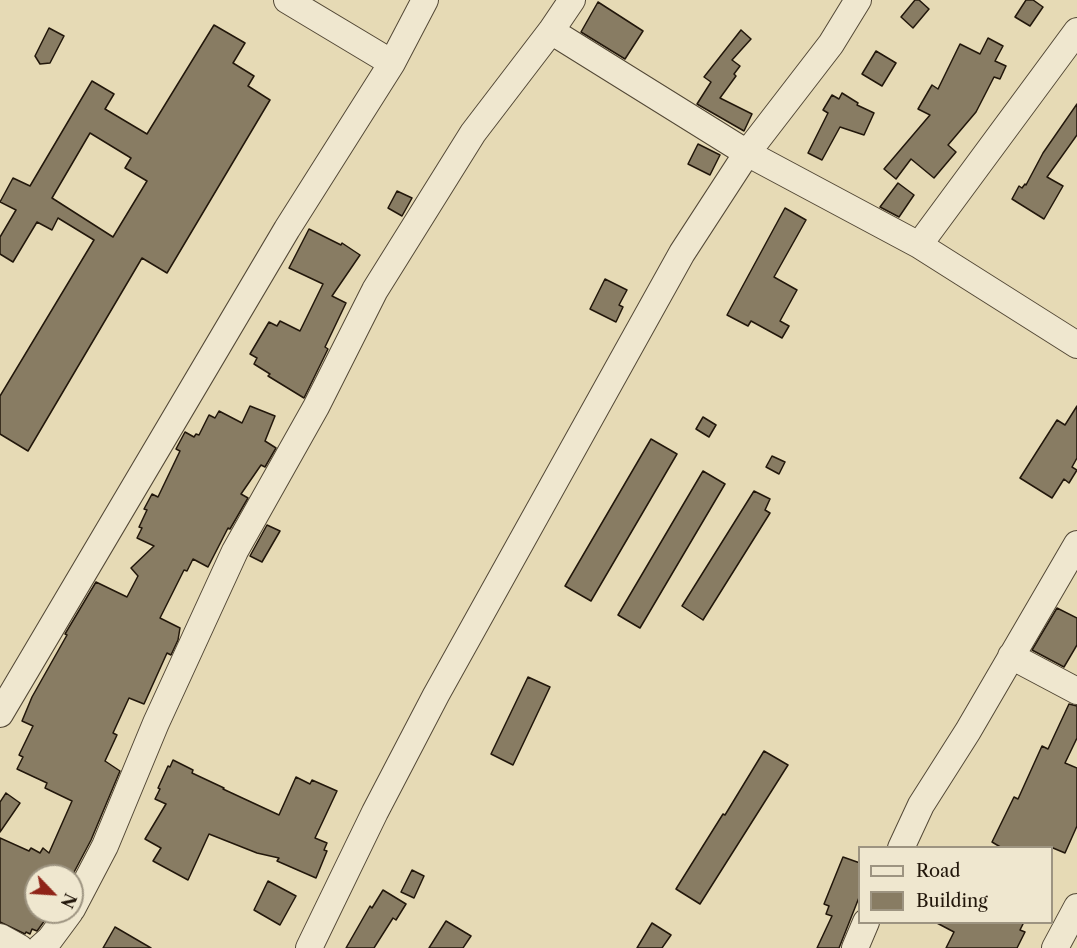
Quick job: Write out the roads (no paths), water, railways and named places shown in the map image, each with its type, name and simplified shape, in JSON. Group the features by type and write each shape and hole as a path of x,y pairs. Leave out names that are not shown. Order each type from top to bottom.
{"street":[{"path":"287,0 392,63"},
{"path":"0,714 287,230 392,63 425,0"},
{"path":"84,886 105,846 156,723 235,551 316,407 375,290 473,133 572,0"},
{"path":"309,948 375,812 436,695 671,272 747,153 831,44 858,0"},
{"path":"551,31 747,153 919,245 1077,345"},
{"path":"919,245 1077,31"},
{"path":"902,846 921,805 968,730 1077,544"},
{"path":"1011,656 1077,691"},
{"path":"1055,948 1077,907"},
{"path":"40,948 61,924"},
{"path":"855,948 865,924"},
{"path":"0,937 20,948"}]}
